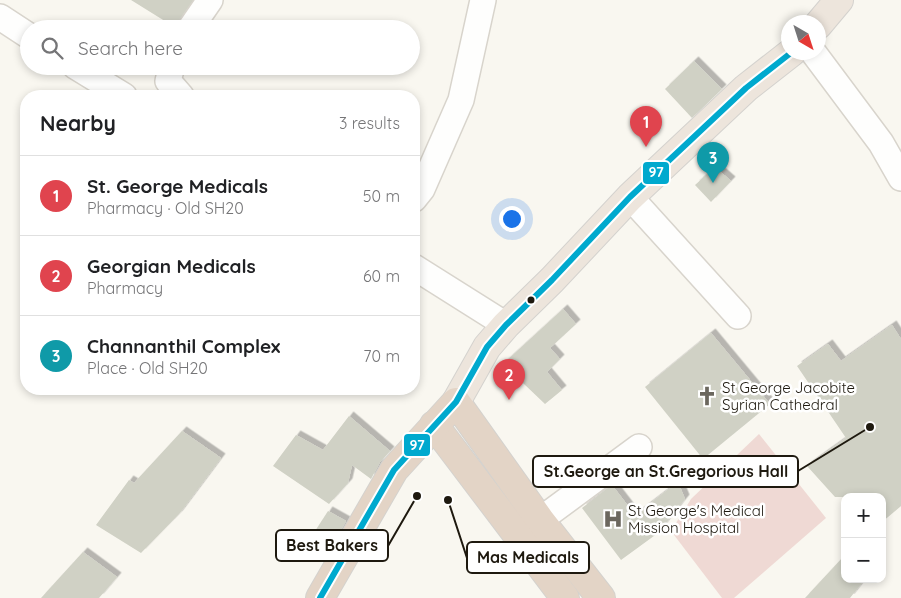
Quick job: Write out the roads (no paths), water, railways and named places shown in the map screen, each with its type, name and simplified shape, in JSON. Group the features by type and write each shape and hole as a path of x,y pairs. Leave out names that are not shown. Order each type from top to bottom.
{"highway":[{"path":"320,598 394,470 456,402 540,520 600,598"},
{"path":"434,425 565,598"}],"main road":[{"path":"826,15 839,0"},
{"path":"456,402 487,347 506,325 552,280 630,197 746,88 782,60"}],"street":[{"path":"196,20 210,0"},
{"path":"420,191 461,100 483,0"},
{"path":"0,18 20,30"},
{"path":"819,60 881,143 901,178"},
{"path":"90,75 114,90"},
{"path":"170,75 168,81 176,90"},
{"path":"630,197 738,316"},
{"path":"420,271 506,325"},
{"path":"540,520 639,447"}],"place":[{"name":"St. George Medicals","path":"646,147"},
{"name":"Channanthil Complex","path":"713,183"},
{"name":"St George Jacobite Syrian Cathedral","path":"707,396"},
{"name":"Georgian Medicals","path":"509,400"},
{"name":"St.George an St.Gregorious Hall","path":"870,427"},
{"name":"Best Bakers","path":"417,496"},
{"name":"Mas Medicals","path":"448,500"},
{"name":"St George's Medical Mission Hospital","path":"613,519"}]}
